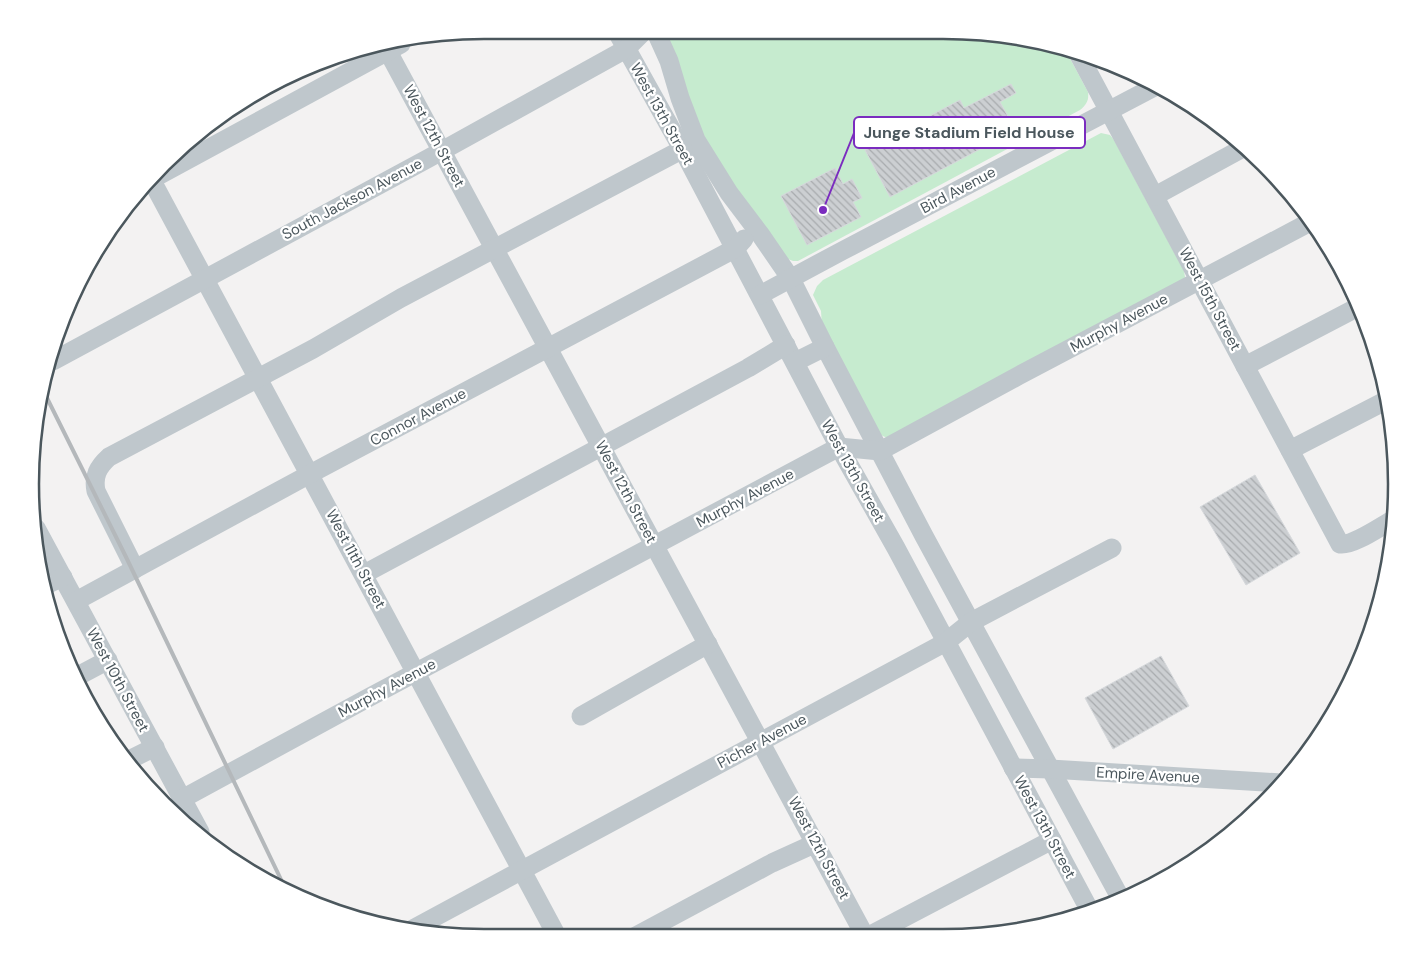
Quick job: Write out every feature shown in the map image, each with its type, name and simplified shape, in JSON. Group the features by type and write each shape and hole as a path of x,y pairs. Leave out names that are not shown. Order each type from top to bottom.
{"street":[{"name":"West 13th Street","path":"621,39 683,149 839,447 896,548 1086,904"},
{"name":"South Jackson Avenue","path":"57,359 442,151 626,49 636,39"},
{"name":"West 13th Street","path":"658,39 669,61 680,98 696,140 729,193 791,279 924,536 1118,893"},
{"name":"West 12th Street","path":"393,48 442,151 494,249 861,929"},
{"path":"167,171 388,49"},
{"name":"West 15th Street","path":"1083,61 1340,544 1351,543 1386,524"},
{"name":"Bird Avenue","path":"760,295 1149,90"},
{"path":"134,569 96,491 94,483 96,474 108,457 313,349 401,298 683,149"},
{"path":"1154,196 1238,150"},
{"name":"West 11th Street","path":"154,185 553,929"},
{"name":"Murphy Avenue","path":"880,451 1305,225"},
{"name":"Connor Avenue","path":"76,601 310,474 736,248 754,227"},
{"path":"1245,366 1352,310"},
{"path":"364,574 748,368 786,344"},
{"path":"795,362 825,346"},
{"path":"1290,450 1381,403"},
{"path":"839,447 880,451"},
{"name":"Murphy Avenue","path":"182,799 839,447"},
{"path":"896,548 924,536"},
{"name":"West 10th Street","path":"43,540 194,823"},
{"name":"Picher Avenue","path":"421,924 946,642 971,622 1112,548"},
{"path":"50,583 63,576"},
{"path":"581,716 708,644"},
{"path":"82,674 108,660"},
{"path":"998,739 1026,724"},
{"path":"133,758 154,747"},
{"name":"Empire Avenue","path":"1013,768 1274,782"},
{"path":"882,929 1049,833 1072,810"},
{"path":"649,929 772,863 816,843"},
{"path":"1086,904 1112,882"}],"green space":[{"path":"665,39 943,39 1001,43 1030,47 1069,57 1088,92 1088,100 1080,110 798,261 788,259 710,159"},
{"path":"1101,133 1110,135 1114,140 1184,271 1184,281 887,438 881,435 822,326 821,311 813,295 817,286 823,280"}],"building":[{"path":"1011,84 1016,93 1000,102 1010,120 979,137 984,147 890,197 865,150 960,100 964,108"},
{"path":"835,168 843,184 852,179 862,198 853,202 861,217 807,245 781,196"},
{"path":"1255,475 1300,553 1246,585 1200,507"},
{"path":"1161,656 1189,706 1113,749 1085,698"}],"railway":[{"path":"47,398 126,557 281,880"}],"place":[{"name":"Junge Stadium Field House","path":"823,210"}]}
